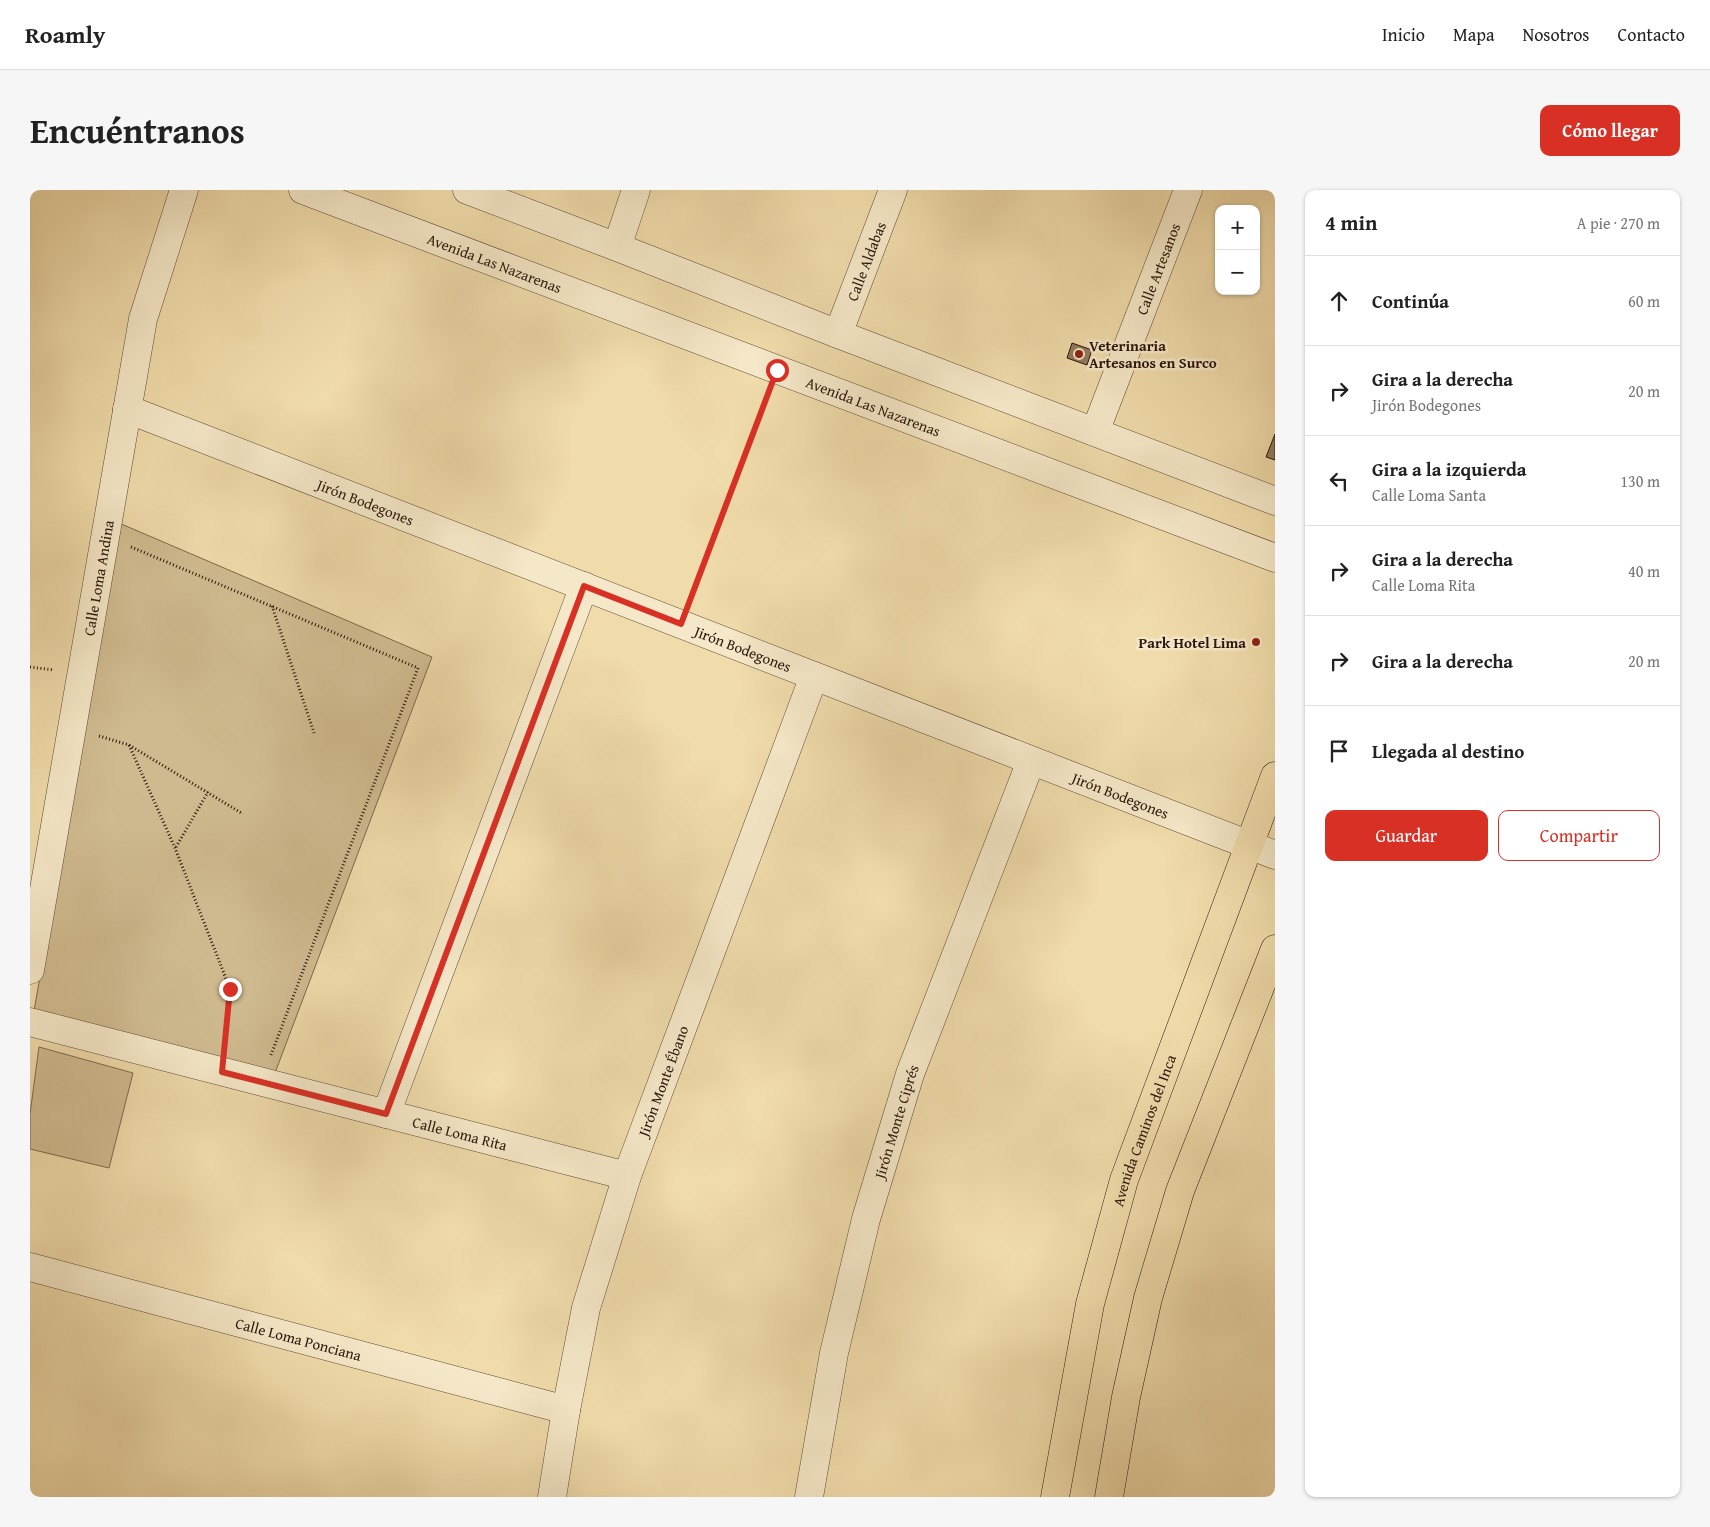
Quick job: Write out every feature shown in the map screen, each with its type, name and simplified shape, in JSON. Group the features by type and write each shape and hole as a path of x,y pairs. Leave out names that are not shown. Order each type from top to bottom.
{"main road":[{"name":"Avenida Caminos del Inca","path":"1055,1497 1090,1304 1124,1180 1275,776"},
{"path":"1109,1497 1126,1397 1148,1298 1180,1191 1275,949"}],"street":[{"name":"Calle Loma Andina","path":"30,970 143,319 184,190"},
{"name":"Avenida Las Nazarenas","path":"303,190 1275,558"},
{"path":"467,190 617,246 838,334 1275,502"},
{"path":"617,246 636,190"},
{"name":"Calle Aldabas","path":"838,334 892,190"},
{"name":"Calle Artesanos","path":"1095,432 1188,190"},
{"name":"Jirón Bodegones","path":"127,409 1275,855"},
{"path":"386,1114 584,586"},
{"name":"Jirón Monte Ébano","path":"552,1497 566,1410 586,1308 627,1176 814,676"},
{"name":"Jirón Monte Ciprés","path":"809,1497 834,1353 866,1219 910,1074 1031,761"},
{"name":"Calle Loma Rita","path":"30,1022 627,1176"},
{"name":"Calle Loma Ponciana","path":"30,1267 566,1410"}],"path":[{"path":"681,624 777,370"},
{"path":"125,544 418,668 262,1082"},
{"path":"272,606 314,733"},
{"path":"95,735 129,745 243,814"},
{"path":"129,745 175,848 230,989 222,1072"},
{"path":"175,848 208,792"}],"shaded area":[{"path":"119,523 432,657 275,1073 34,1011"},
{"path":"39,1047 133,1073 109,1168 30,1149 30,1114"}],"building":[{"name":"Veterinaria Artesanos en Surco","path":"1072,343 1092,350 1087,365 1067,358"},
{"path":"1275,434 1275,460 1266,457"}],"place":[{"name":"Veterinaria Artesanos en Surco","path":"1079,354"},
{"name":"Park Hotel Lima","path":"1256,642"}],"route":[{"path":"230,989 222,1072 386,1114 584,586 681,624 777,370"}]}
